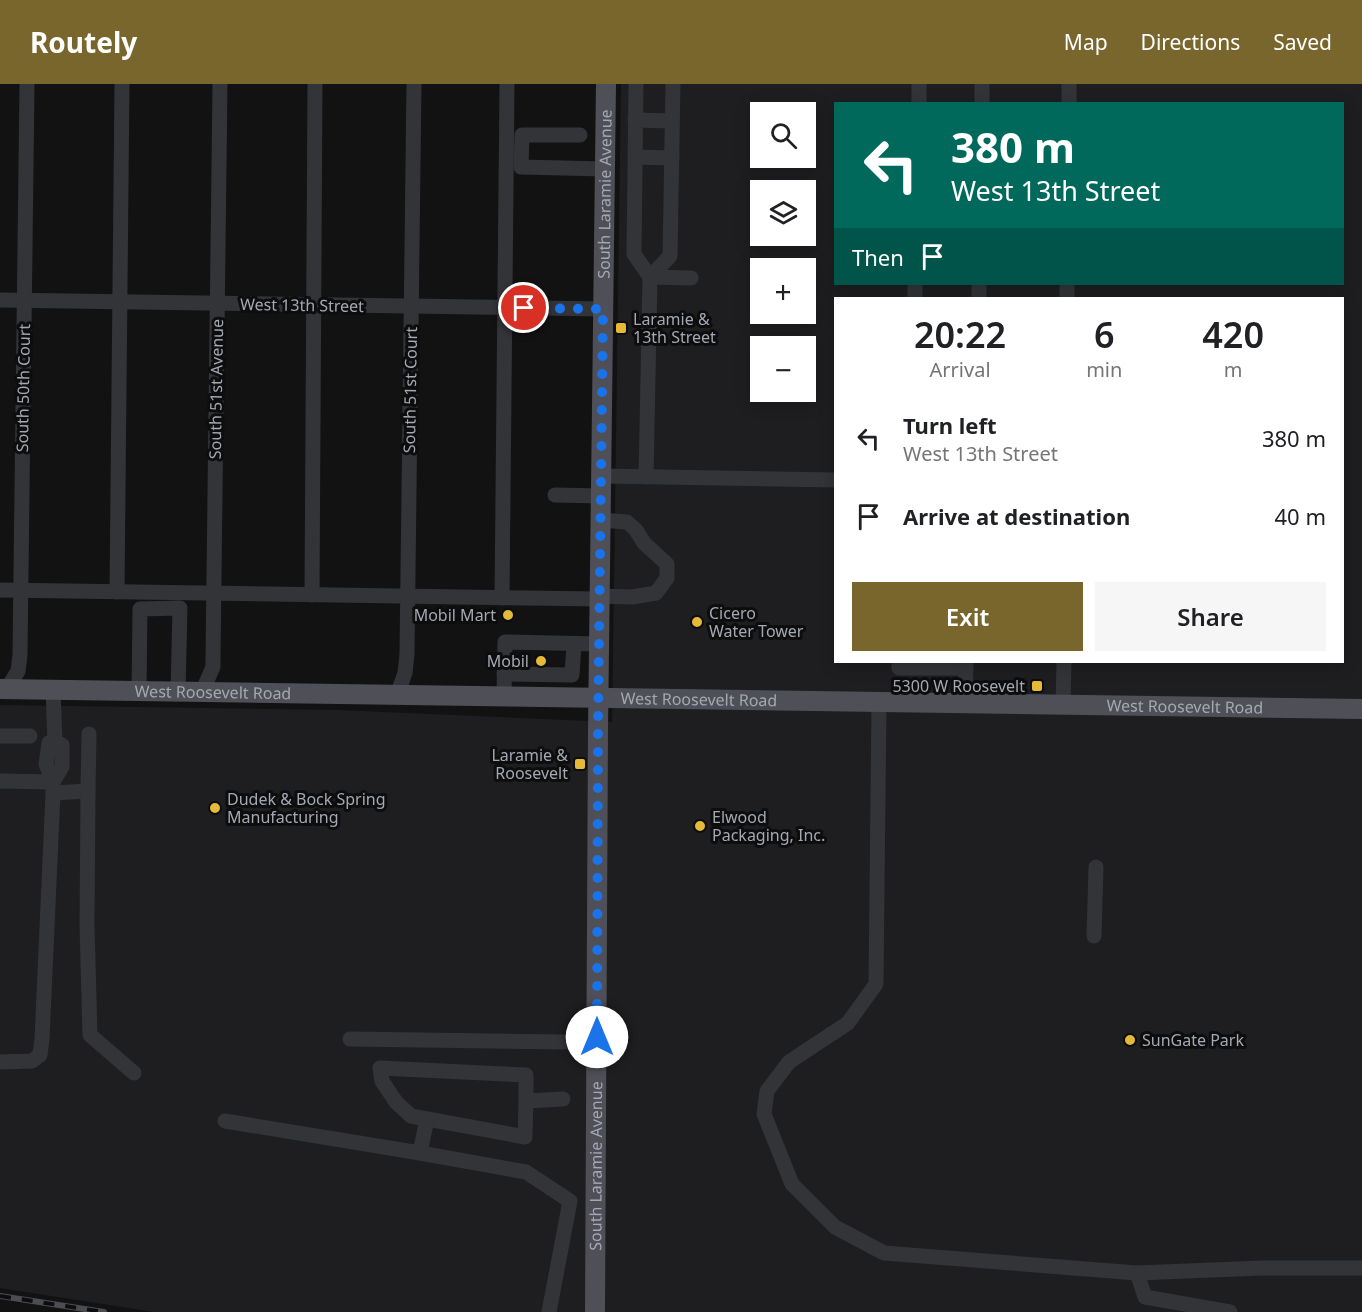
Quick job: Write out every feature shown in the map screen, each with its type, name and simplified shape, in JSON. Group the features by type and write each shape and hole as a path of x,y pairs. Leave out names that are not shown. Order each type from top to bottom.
{"main road":[{"name":"South Laramie Avenue","path":"595,1312 598,699 606,84"},
{"name":"West Roosevelt Road","path":"4,689 1362,709"}],"street":[{"name":"South 50th Court","path":"4,689 18,670 20,662 27,84"},
{"path":"117,592 122,84"},
{"name":"South 51st Avenue","path":"202,692 213,667 220,84"},
{"path":"312,595 315,84"},
{"name":"South 51st Court","path":"397,695 406,663 414,84"},
{"path":"502,598 507,84"},
{"path":"636,84 634,254 650,277 646,477"},
{"path":"650,277 670,256 673,84"},
{"path":"919,84 919,102"},
{"path":"981,102 982,84"},
{"path":"1069,84 1069,102"},
{"path":"635,120 672,121"},
{"path":"580,135 522,135 521,167 605,169"},
{"path":"635,157 672,158"},
{"path":"650,277 691,278"},
{"name":"West 13th Street","path":"0,300 603,309"},
{"path":"601,476 834,480"},
{"path":"555,495 601,496"},
{"path":"0,590 502,598 632,597 656,593 667,578 667,564 627,522 600,520"},
{"path":"139,691 140,609 180,608 178,692"},
{"path":"504,697 505,642 599,644"},
{"path":"504,674 572,675 574,644"},
{"path":"899,663 899,668 966,665 965,704"},
{"path":"1064,663 1064,705"},
{"path":"0,1062 32,1062 40,1055 53,787 62,767 62,744 55,742 53,690"},
{"path":"879,703 876,984 848,1023 789,1062 767,1090 764,1114 792,1184 835,1227 884,1253 1137,1273 1262,1268 1362,1268"},
{"path":"89,734 87,926 90,1035 134,1073"},
{"path":"0,736 30,736"},
{"path":"0,781 88,791"},
{"path":"1094,936 1096,867"},
{"path":"350,1039 564,1042"},
{"path":"380,1068 526,1075 526,1101 525,1137 411,1116 396,1102 382,1081 380,1068"},
{"path":"526,1101 563,1099"},
{"path":"420,1153 427,1119"},
{"path":"225,1121 526,1172 570,1201 549,1312"},
{"path":"1137,1273 1145,1297 1230,1312"}],"shaded area":[{"path":"621,84 1362,84 1362,1312 154,1312 0,1288 0,705 339,710 612,722"}],"railway":[{"path":"0,1296 104,1312"}],"place":[{"name":"Laramie & 13th Street","path":"621,328"},
{"name":"Mobil Mart","path":"508,615"},
{"name":"Cicero Water Tower","path":"697,622"},
{"name":"Mobil","path":"541,661"},
{"name":"5300 W Roosevelt","path":"1037,686"},
{"name":"Laramie & Roosevelt","path":"580,764"},
{"name":"Dudek & Bock Spring Manufacturing","path":"215,808"},
{"name":"Elwood Packaging, Inc.","path":"700,826"},
{"name":"SunGate Park","path":"1130,1040"}],"route":[{"path":"524,308 603,309 597,1037"}]}
